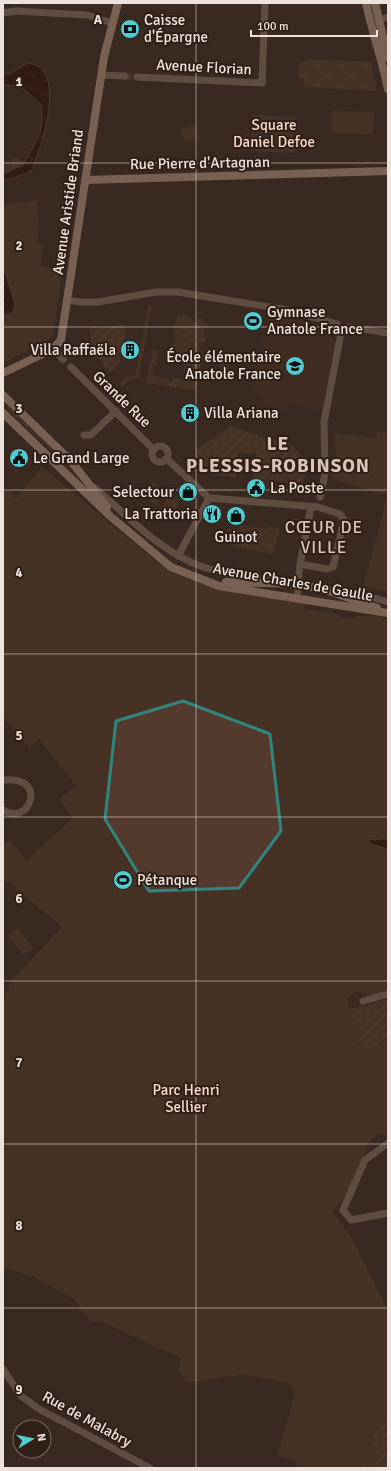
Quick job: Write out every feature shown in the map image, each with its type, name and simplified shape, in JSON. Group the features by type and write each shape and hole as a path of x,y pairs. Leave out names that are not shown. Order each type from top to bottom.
{"street":[{"name":"Avenue Aristide Briand","path":"53,349 61,340 104,57 118,3"},
{"name":"Avenue Florian","path":"137,77 262,82 265,3"},
{"path":"366,3 374,40 382,61 388,89"},
{"path":"370,3 372,16 374,19 379,20 388,17"},
{"path":"375,3 388,58"},
{"path":"3,13 15,11 87,16 112,23"},
{"path":"101,75 125,76"},
{"name":"Rue Pierre d'Artagnan","path":"85,180 388,171"},
{"path":"67,300 98,302 156,292 178,292 288,310 337,324"},
{"path":"297,598 300,564 325,474 326,457 324,422 341,333 350,327 386,333"},
{"path":"3,374 53,349 63,359"},
{"name":"Grande Rue","path":"71,367 154,450"},
{"name":"Avenue Charles de Gaulle","path":"3,395 70,460 125,529"},
{"path":"84,435 91,435 116,411"},
{"name":"Avenue Charles de Gaulle","path":"3,412 125,529 171,567 219,586 385,612"},
{"path":"158,447 166,448 168,452 167,459 160,462 156,461 153,457 154,450 158,447"},
{"path":"167,459 208,498 317,503 340,514 344,520 333,567 327,569 300,564"},
{"name":"Avenue Charles de Gaulle","path":"85,480 152,537 178,556 202,567 299,584 329,591 385,612"},
{"path":"178,556 208,498"},
{"name":"Avenue Charles de Gaulle","path":"199,579 240,584 299,584"},
{"name":"Avenue Charles de Gaulle","path":"329,591 364,595 388,602"},
{"path":"3,780 20,780 28,786 31,796 29,805 23,811 14,814 3,810"},
{"path":"363,1001 388,994"},
{"path":"388,1144 365,1160 343,1210 351,1220 388,1213"},
{"name":"Rue de Malabry","path":"3,1369 21,1396 38,1409 150,1468"}],"highlighted area":[{"path":"183,701 270,734 281,831 239,888 149,891 105,819 116,721"}],"shaded area":[{"name":"École élémentaire Anatole France","path":"269,313 335,329 332,339 336,340 323,406 318,410 289,404 288,411 263,405 264,400 253,391"}],"green space":[{"path":"310,59 371,62 377,91 304,87 304,79 298,79 299,63"},
{"path":"332,111 374,112 373,134 331,133"},
{"name":"Square Daniel Defoe","path":"252,115 296,117 295,153 251,151"},
{"path":"195,125 199,138 184,142 181,129"},
{"path":"14,156 24,164 3,174 3,165 11,164"},
{"path":"37,200 39,235 37,243 43,245 40,266 62,270 54,330 52,336 47,341 3,363 3,205"},
{"path":"148,306 152,306 139,377 129,380 123,386 120,383 127,375 135,376"},
{"path":"178,315 192,317 192,321 196,322 197,318 204,319 205,323 207,323 208,328 203,330 206,342 198,343 200,355 219,352 219,355 212,361 202,362 195,390 146,383 153,349 159,350 157,366 153,366 153,375 172,381 173,378 184,379 186,371 183,370 186,362 167,357 171,344 173,345 176,337 173,333"},
{"path":"124,325 126,330 122,350 120,350 119,355 121,356 119,366 110,373 102,365 104,363 96,355 94,357 91,355 90,328 95,326 96,329"},
{"path":"233,354 227,373 220,372 220,361"},
{"path":"116,387 121,394 116,399 108,395"},
{"path":"10,406 68,464 67,465 7,409"},
{"path":"232,426 262,437 289,443 307,462 303,483 254,479 256,454 238,453 236,477 214,475 195,456 195,450"},
{"path":"377,432 388,433 388,592 363,586 380,525 386,495 332,479 336,457 334,433 376,438"},
{"name":"Parc Henri Sellier","path":"42,467 152,558 176,574 219,589 305,603 305,609 339,614 338,617 354,619 355,616 375,616 388,619 388,991 369,996 357,991 347,999 361,1049 388,1043 388,1136 378,1134 368,1143 363,1160 344,1198 332,1212 351,1236 388,1310 388,1419 374,1427 372,1462 362,1463 360,1468 299,1468 294,1460 277,1456 295,1393 291,1384 245,1374 186,1383 178,1369 181,1358 100,1321 91,1323 73,1298 34,1277 3,1267 3,1000 12,980 62,927 15,888 14,884 3,880 3,845 9,840 27,860 73,818 59,799 76,786 39,739 29,747 3,717 3,488 7,491 8,489 16,498"},
{"path":"152,481 162,489 160,496 151,488"},
{"path":"149,491 158,499 158,506 141,494"},
{"path":"169,496 178,501 174,516 171,519 160,510"},
{"path":"241,526 267,529 267,526 280,528 273,554 232,547 232,543 222,541 223,535 228,535 228,528 240,529"},
{"path":"18,928 33,948 23,955 8,935"},
{"path":"388,999 388,1043 361,1049 350,1009"},
{"path":"388,1419 388,1468 360,1468 362,1463 372,1462 374,1427"}],"water":[{"path":"29,63 40,67 46,77 49,89 48,118 40,148 31,172 3,181 3,174 23,165 40,134 42,118 41,104 20,86 3,85 3,74 11,74 23,65"},
{"path":"3,272 5,272 15,304 13,312 9,315 3,315"},
{"path":"368,840 388,840 388,849 371,844"}],"tunnel":[{"path":"125,76 137,77"}],"place":[{"name":"Caisse d'Épargne","path":"130,29"},
{"name":"Gymnase Anatole France","path":"253,321"},
{"name":"Villa Raffaëla","path":"130,350"},
{"name":"École élémentaire Anatole France","path":"295,366"},
{"name":"Villa Ariana","path":"190,413"},
{"name":"Le Grand Large","path":"19,458"},
{"name":"La Poste","path":"256,488"},
{"name":"Selectour","path":"188,492"},
{"name":"La Trattoria","path":"212,514"},
{"name":"Guinot","path":"236,516"},
{"name":"Pétanque","path":"123,880"}],"district":[{"name":"LE PLESSIS-ROBINSON","path":"278,454"},
{"name":"CŒUR DE VILLE","path":"324,537"}]}
